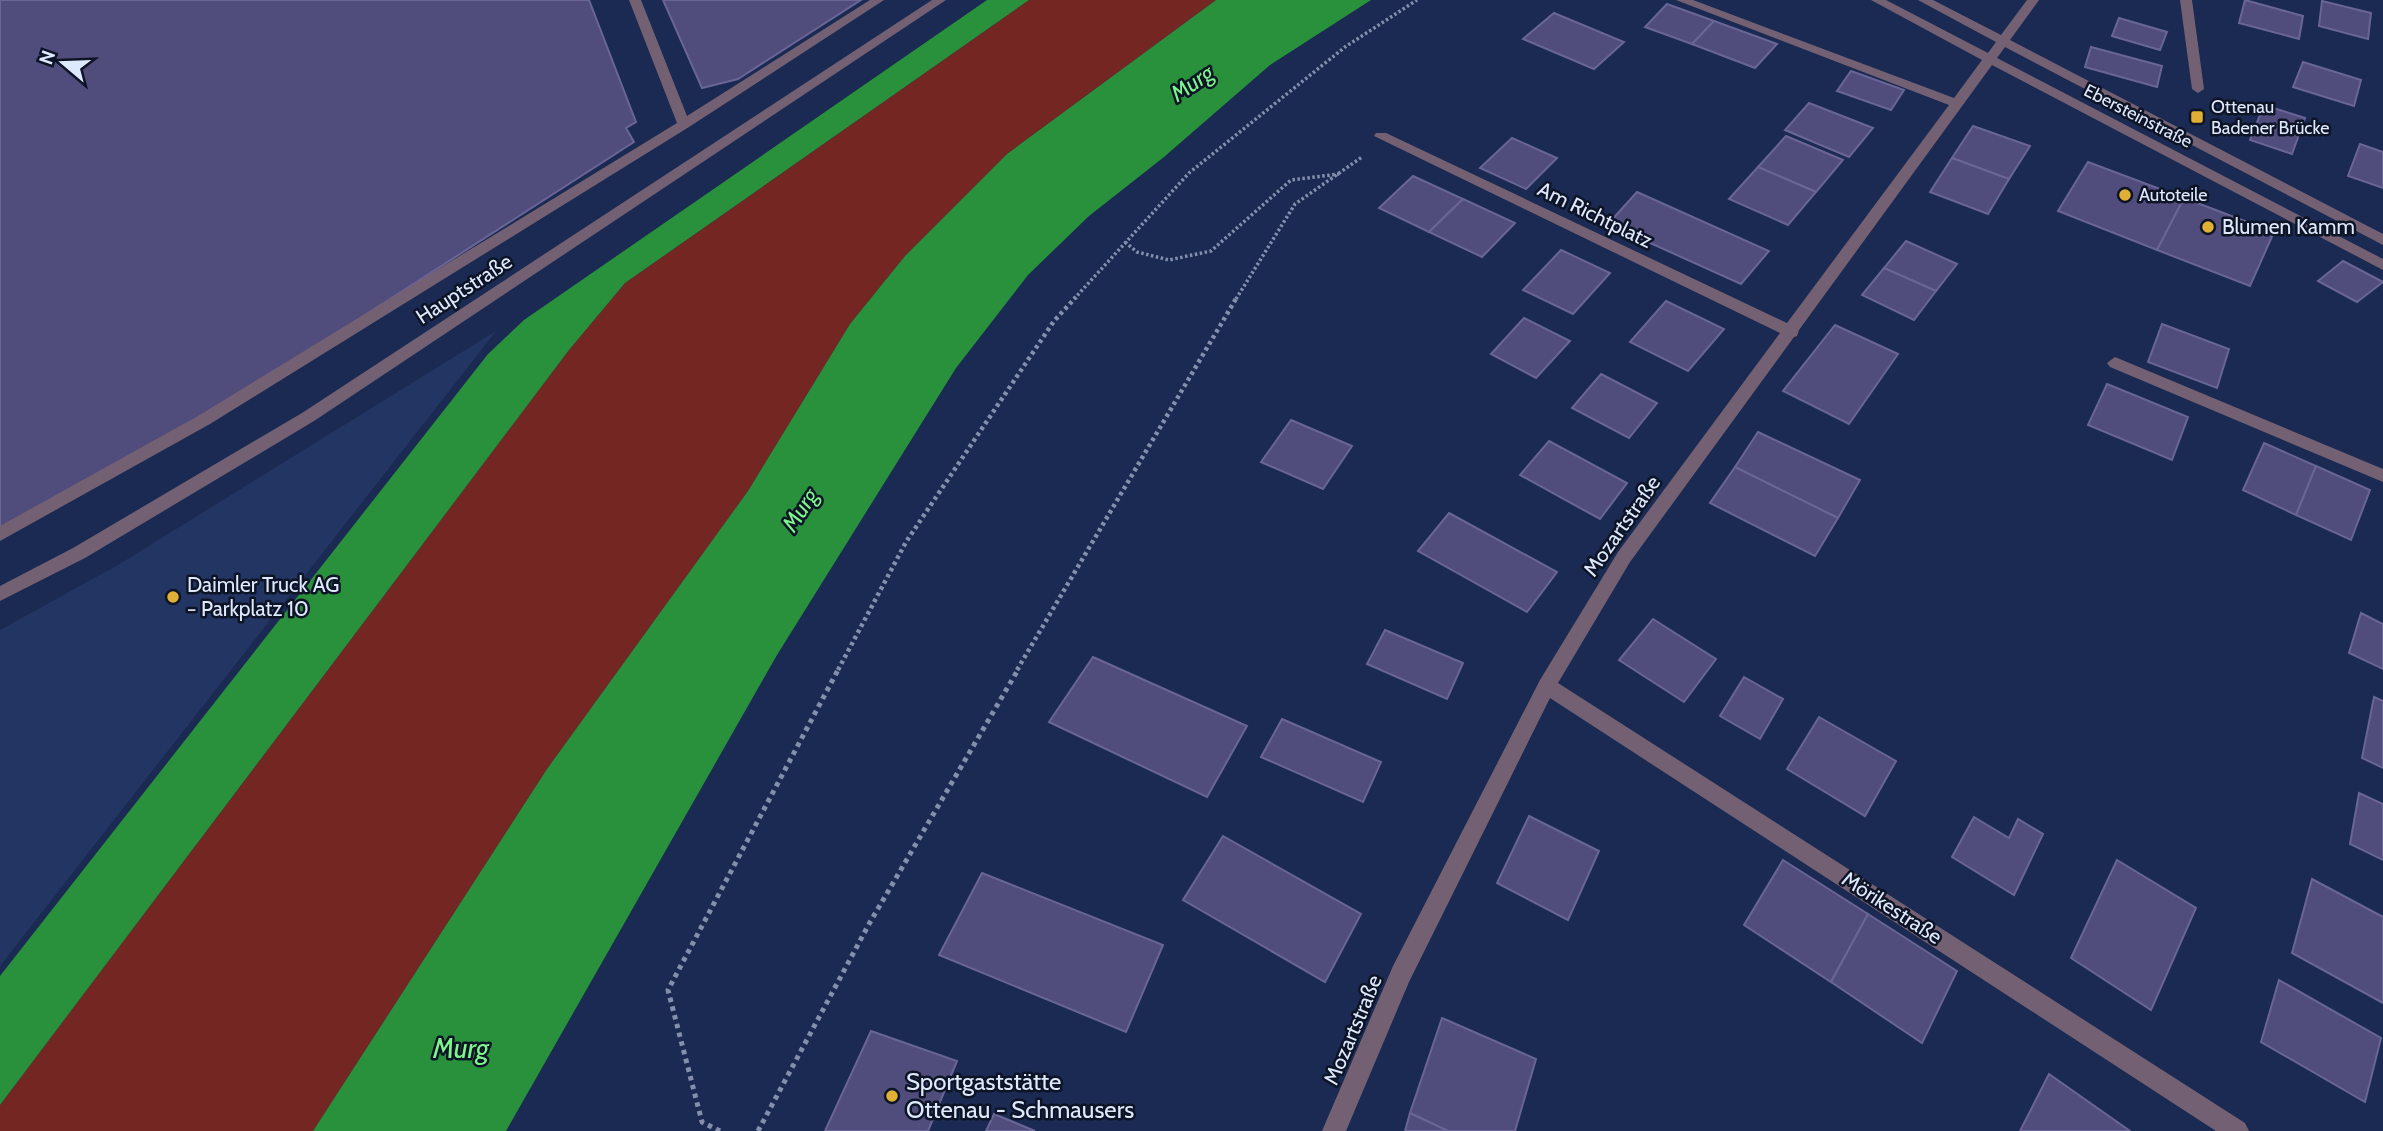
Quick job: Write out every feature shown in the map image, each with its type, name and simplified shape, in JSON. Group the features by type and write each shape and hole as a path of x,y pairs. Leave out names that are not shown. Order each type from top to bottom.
{"street":[{"path":"635,0 684,124"},
{"path":"0,534 204,419 684,124 878,0"},
{"name":"Hauptstraße","path":"0,594 79,553 308,416 940,0"},
{"path":"1682,0 1959,104"},
{"name":"Ebersteinstraße","path":"1877,0 2383,265"},
{"name":"Ebersteinstraße","path":"1924,0 2383,240"},
{"name":"Mozartstraße","path":"1334,1131 1401,974 1547,685 1624,557 2034,0"},
{"path":"2186,0 2198,89"},
{"name":"Am Richtplatz","path":"1381,136 1792,332"},
{"path":"2115,363 2383,476"},
{"name":"Mörikestraße","path":"1547,685 2237,1131"}],"path":[{"path":"720,1131 702,1122 668,989 906,542 1054,321 1189,173 1345,47 1417,0"},
{"path":"758,1131 869,924 1198,361 1295,204 1359,160 1381,136"},
{"path":"1125,242 1137,252 1168,260 1212,251 1291,180 1340,174"}],"shaded area":[{"path":"1029,0 1216,0 1007,154 905,256 850,324 748,491 547,769 313,1131 0,1131 0,1105 569,350 625,283"},
{"name":"Daimler Truck AG − Parkplatz 10","path":"496,331 0,966 0,630 118,565"}],"water":[{"path":"987,0 1029,0 625,283 569,350 0,1105 0,976 488,354 524,320"},
{"name":"Murg","path":"1216,0 1371,0 1270,65 1164,157 1089,216 1028,275 956,368 777,655 506,1131 313,1131 547,769 748,491 850,324 905,256 1007,154"}],"building":[{"path":"0,0 589,0 636,122 626,128 634,142 244,393 0,534"},
{"path":"663,0 861,0 738,79 702,88"},
{"path":"2245,0 2303,16 2299,39 2239,23"},
{"path":"2322,1 2371,13 2368,39 2319,26"},
{"path":"1667,4 1714,21 1692,44 1645,27"},
{"path":"1554,13 1624,42 1594,69 1523,39"},
{"path":"2119,18 2167,32 2160,50 2112,36"},
{"path":"1714,21 1777,44 1755,68 1692,44"},
{"path":"2091,47 2162,66 2157,87 2085,67"},
{"path":"2303,62 2361,80 2354,106 2293,87"},
{"path":"1851,71 1904,90 1891,110 1837,91"},
{"path":"1809,103 1873,128 1849,157 1785,130"},
{"path":"2264,105 2305,118 2292,154 2250,140"},
{"path":"1973,126 2030,146 2009,179 1952,158"},
{"path":"1786,136 1843,160 1816,192 1758,167"},
{"path":"1512,138 1557,158 1526,189 1480,168"},
{"path":"2360,144 2383,152 2383,188 2348,176"},
{"path":"1952,158 2009,179 1988,214 1930,192"},
{"path":"2088,162 2184,198 2157,250 2058,211"},
{"path":"1758,167 1816,192 1788,225 1729,199"},
{"path":"1413,176 1463,199 1429,232 1379,208"},
{"path":"1637,192 1769,251 1741,284 1608,224"},
{"path":"2184,198 2274,232 2250,286 2157,250"},
{"path":"1463,199 1515,223 1482,257 1429,232"},
{"path":"1906,241 1957,264 1936,291 1884,268"},
{"path":"1561,250 1610,273 1573,314 1523,290"},
{"path":"2343,261 2383,282 2357,302 2318,281"},
{"path":"1884,268 1936,291 1914,320 1862,295"},
{"path":"1666,301 1724,329 1688,371 1630,342"},
{"path":"1524,318 1570,341 1536,378 1491,354"},
{"path":"2162,324 2229,349 2217,388 2148,362"},
{"path":"1835,325 1898,354 1849,424 1783,391"},
{"path":"1601,374 1657,403 1629,438 1572,408"},
{"path":"2107,384 2188,417 2172,460 2088,425"},
{"path":"1291,420 1352,446 1323,489 1261,462"},
{"path":"1758,432 1860,480 1838,518 1735,467"},
{"path":"1549,441 1627,483 1600,519 1520,475"},
{"path":"2264,443 2316,466 2296,515 2243,490"},
{"path":"2316,466 2370,490 2351,540 2296,515"},
{"path":"1735,467 1838,518 1815,556 1710,503"},
{"path":"1449,513 1557,572 1527,612 1418,551"},
{"path":"2361,613 2383,624 2383,669 2349,653"},
{"path":"1653,619 1716,659 1684,702 1619,660"},
{"path":"1385,630 1463,663 1447,699 1367,664"},
{"path":"1093,657 1247,726 1207,797 1049,722"},
{"path":"1744,677 1783,699 1760,739 1720,716"},
{"path":"2374,697 2383,701 2383,768 2362,758"},
{"path":"1819,717 1896,761 1865,816 1787,769"},
{"path":"1282,719 1381,762 1363,802 1261,757"},
{"path":"2359,793 2383,804 2383,860 2350,844"},
{"path":"1529,816 1599,851 1568,920 1497,883"},
{"path":"1974,817 2009,838 2018,819 2043,834 2014,895 1952,857"},
{"path":"1223,836 1361,914 1325,982 1183,900"},
{"path":"1783,860 1868,914 1831,982 1744,925"},
{"path":"2117,860 2196,908 2151,1010 2071,958"},
{"path":"982,873 1163,945 1126,1032 939,955"},
{"path":"2312,879 2383,917 2383,1003 2292,953"},
{"path":"1868,914 1957,971 1922,1043 1831,982"},
{"path":"2279,980 2381,1038 2365,1102 2261,1042"},
{"path":"1442,1018 1536,1059 1515,1131 1448,1131 1410,1113"},
{"name":"Sportgaststätte Ottenau - Schmausers","path":"871,1031 957,1061 928,1131 825,1131"},
{"path":"2049,1074 2130,1131 2020,1131"},
{"path":"1410,1113 1448,1131 1405,1131"},
{"path":"994,1114 1035,1131 986,1131"}],"place":[{"name":"Ottenau Badener Brücke","path":"2197,117"},
{"name":"Autoteile","path":"2125,195"},
{"name":"Blumen Kamm","path":"2208,227"},
{"name":"Daimler Truck AG − Parkplatz 10","path":"173,597"},
{"name":"Sportgaststätte Ottenau - Schmausers","path":"892,1096"}]}
